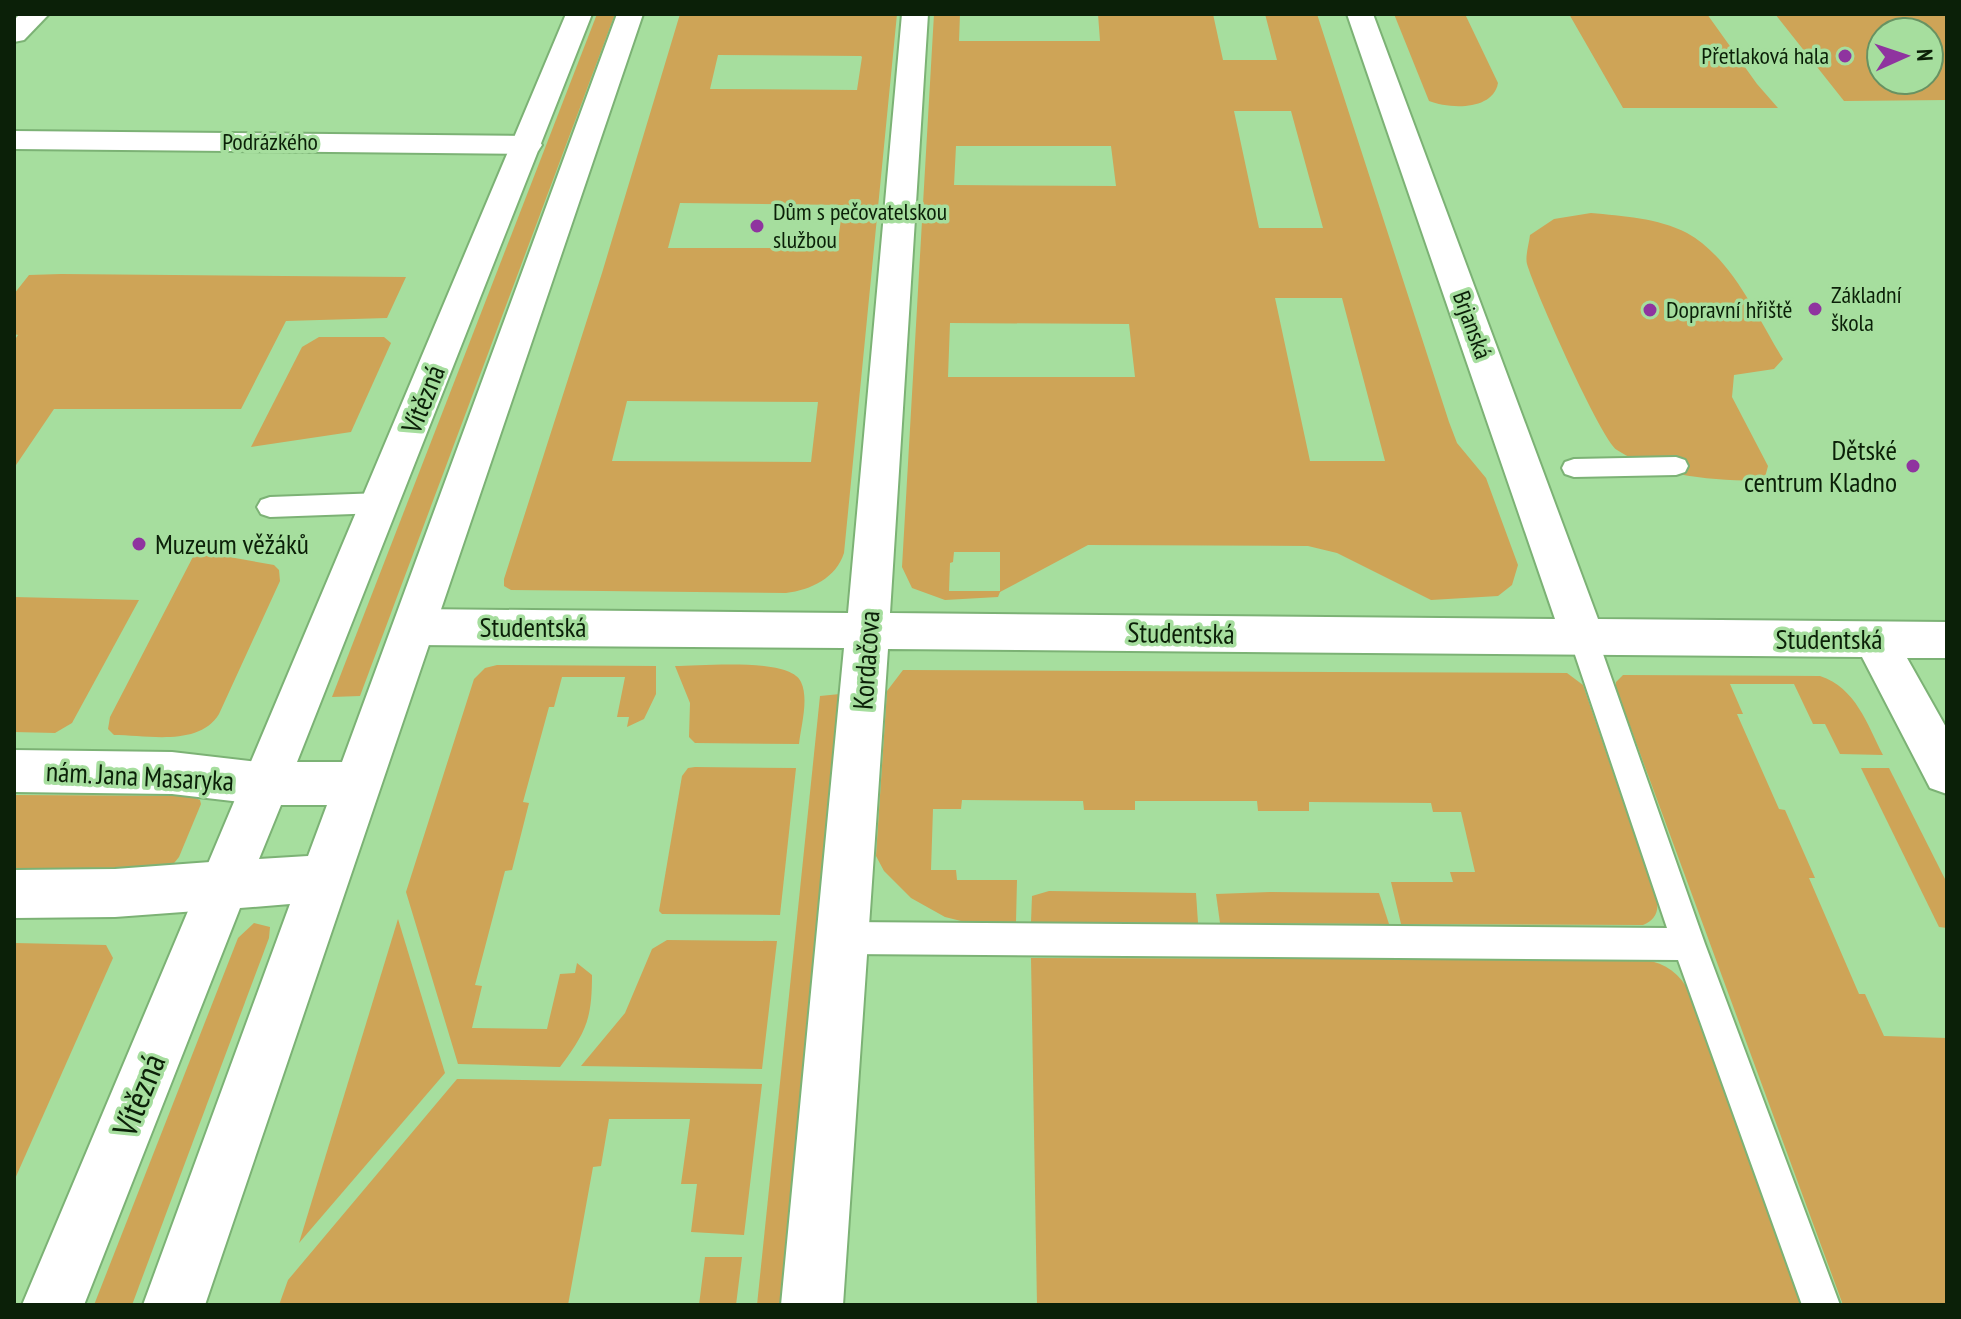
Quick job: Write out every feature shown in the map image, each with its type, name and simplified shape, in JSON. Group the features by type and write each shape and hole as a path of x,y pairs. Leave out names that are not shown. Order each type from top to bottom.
{"street":[{"path":"14,34 36,14"},
{"name":"Vítězná","path":"53,1305 579,14"},
{"path":"174,1305 630,14"},
{"name":"Kordačova","path":"812,1305 844,938 915,14"},
{"name":"Brjanská","path":"1360,14 1583,637"},
{"name":"Podrázkého","path":"14,140 527,145"},
{"name":"Studentská","path":"415,627 1947,640"},
{"path":"1874,639 1947,773"},
{"name":"nám. Jana Masaryka","path":"14,771 172,773 266,784"},
{"path":"266,784 359,783"},
{"path":"14,894 115,893 326,878"}],"lane":[{"path":"1631,447 1613,460 1574,468 1676,466"},
{"path":"270,507 381,503"},
{"path":"1583,637 1689,944 1821,1305"},
{"path":"844,938 1689,944"}],"shaded area":[{"path":"597,14 615,14 360,696 332,697"},
{"path":"680,14 897,14 844,553 829,576 804,589 786,593 511,590 504,586","holes":["718,55 861,56 862,57 857,90 710,89","680,203 843,205 837,248 668,248","627,401 818,402 811,462 612,461"]},
{"path":"934,14 960,14 959,41 1100,41 1098,14 1213,14 1223,60 1277,60 1265,14 1317,14 1449,422 1457,443 1486,478 1518,565 1512,585 1498,596 1431,600 1337,553 1308,546 1088,545 1000,592 998,597 945,600 912,588 902,567","holes":["1234,111 1291,111 1323,228 1259,228","956,146 1111,146 1116,186 954,185","1275,298 1342,298 1385,461 1310,461","950,323 1129,324 1135,377 948,377","954,552 1000,552 1000,591 949,591 950,563 953,562"]},
{"path":"1394,14 1465,14 1498,83 1494,92 1488,99 1469,106 1448,106 1429,101"},
{"path":"1569,14 1707,14 1778,108 1623,108"},
{"path":"1775,14 1943,14 1945,16 1947,18 1947,100 1844,101"},
{"name":"Dopravní hřiště","path":"1591,213 1652,221 1687,233 1717,257 1742,290 1783,359 1774,369 1734,375 1732,397 1768,466 1764,481 1669,472 1651,467 1617,450 1609,440 1569,363 1527,261 1530,235 1554,219"},
{"path":"29,275 406,277 387,318 286,321 241,409 54,409 14,468 14,341 18,335 14,334 14,294"},
{"path":"319,337 384,337 391,343 351,432 251,447 302,347"},
{"path":"196,551 274,565 279,570 280,581 219,714 210,724 199,731 171,737 114,735 108,729 110,717"},
{"path":"14,597 139,600 72,723 55,733 14,732"},
{"path":"497,665 656,666 656,694 644,719 627,727 629,717 617,717 625,677 562,677 554,707 549,707 523,802 529,803 512,870 505,871 475,985 482,986 472,1028 547,1029 560,974 575,973 577,963 592,975 586,1025 560,1067 458,1064 406,892 474,679 485,668"},
{"path":"675,666 763,666 793,674 801,682 804,696 799,744 695,743 689,737 690,703"},
{"path":"903,670 1567,673 1583,685 1656,898 1657,911 1643,925 1401,924 1391,882 1453,882 1450,872 1475,872 1461,812 1433,812 1431,803 1309,802 1309,811 1258,811 1257,801 1135,801 1135,810 1084,810 1083,801 962,800 961,809 933,809 931,870 956,870 957,880 1017,880 1016,922 965,922 945,917 911,898 884,871 876,856 887,691"},
{"path":"1623,675 1820,676 1843,689 1866,720 1883,755 1840,754 1825,724 1813,724 1794,684 1730,684 1743,714 1737,714 1779,809 1785,810 1815,878 1809,878 1859,994 1865,994 1884,1036 1947,1038 1947,1305 1843,1305 1616,688 1616,682"},
{"path":"840,694 784,1305 757,1305 820,696"},
{"path":"688,768 796,768 780,915 662,914 659,911 682,776"},
{"path":"1861,768 1889,768 1947,883 1947,928 1939,927"},
{"path":"14,795 191,796 200,800 201,804 179,857 170,868 14,872"},
{"path":"1049,891 1196,893 1198,923 1031,922 1032,896"},
{"path":"1379,893 1389,924 1220,923 1216,894"},
{"path":"398,919 445,1073 299,1243"},
{"path":"254,923 270,927 269,938 132,1305 94,1305 238,938"},
{"path":"667,940 777,941 762,1069 581,1066 625,1013 652,949"},
{"path":"14,943 106,945 113,958 14,1181"},
{"path":"1031,958 1645,960 1666,967 1682,980 1690,993 1802,1305 1037,1305"},
{"path":"457,1079 762,1084 744,1235 691,1232 697,1184 681,1184 690,1119 609,1119 601,1166 593,1167 568,1305 279,1305 288,1280"},
{"path":"705,1257 742,1257 736,1305 699,1305"}],"place":[{"name":"Přetlaková hala","path":"1845,56"},
{"name":"Dům s pečovatelskou službou","path":"757,226"},
{"name":"Základní škola","path":"1815,309"},
{"name":"Dopravní hřiště","path":"1650,310"},
{"name":"Dětské centrum Kladno","path":"1913,466"},
{"name":"Muzeum věžáků","path":"139,544"}]}
